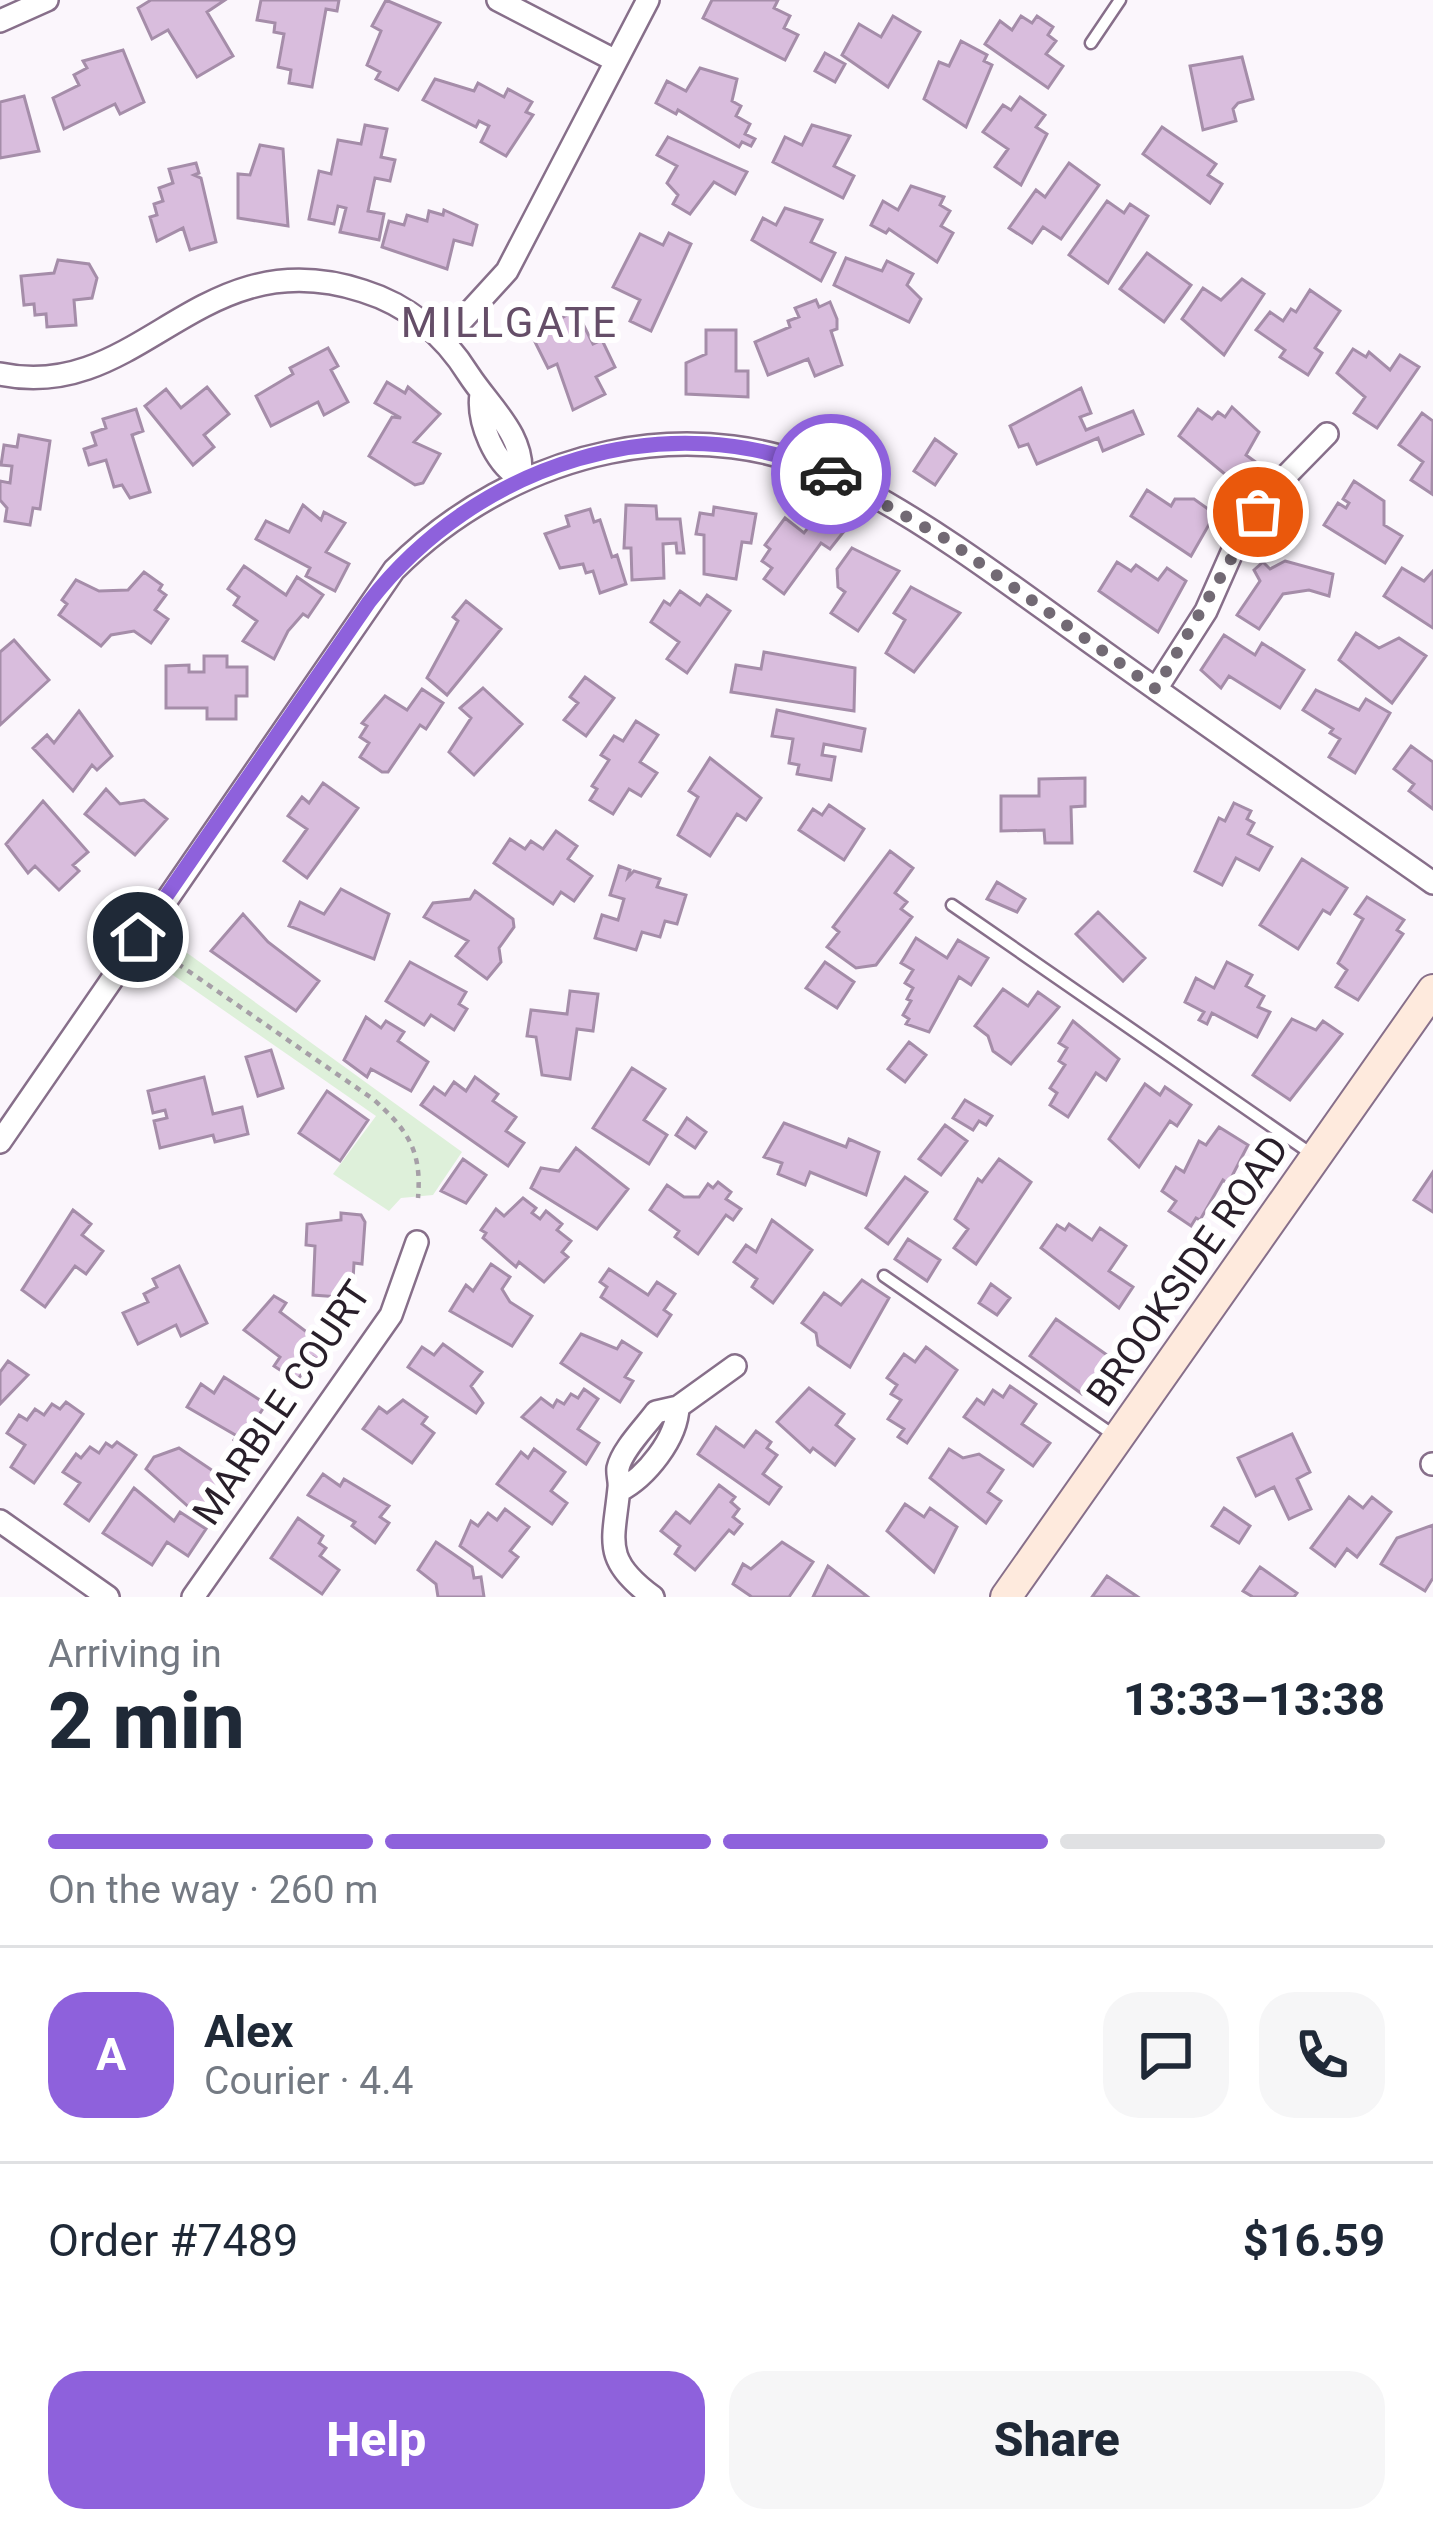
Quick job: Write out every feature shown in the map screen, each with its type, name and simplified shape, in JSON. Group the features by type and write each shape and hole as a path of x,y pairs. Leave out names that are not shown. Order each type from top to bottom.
{"street":[{"path":"0,21 47,0"},
{"path":"498,0 616,61"},
{"path":"443,340 507,271 648,0"},
{"path":"0,374 61,376 93,368 212,298 274,280 311,279 379,296 443,340 481,394 478,411 506,470 520,478"},
{"path":"1156,689 1206,610 1237,541 1280,482 1327,434"},
{"path":"0,1142 394,570 457,514 520,478 598,452 661,445 738,449 822,470 946,539 1433,883"},
{"name":"BROOKSIDE ROAD","path":"1006,1597 1433,990"},
{"name":"MARBLE COURT","path":"193,1597 391,1315 417,1242"},
{"path":"652,1597 634,1583 614,1555 611,1521 620,1491 638,1481 678,1424 679,1408 735,1366"},
{"path":"0,1521 108,1597"}],"lane":[{"path":"1091,43 1120,0"},
{"path":"952,905 1316,1157"},
{"path":"884,1276 1118,1438"}],"path":[{"path":"138,937 374,1099 406,1128 419,1158 418,1198"}],"green space":[{"path":"172,942 462,1152 433,1195 401,1198 389,1211 333,1174 376,1116 157,964"}],"building":[{"path":"151,0 225,0 207,12 233,56 197,77 168,30 152,39 138,8"},
{"path":"261,0 339,0 337,11 326,9 312,87 289,83 291,70 278,67 284,34 274,32 275,23 257,20"},
{"path":"386,0 440,23 398,90 376,79 380,72 367,65 381,31 372,26"},
{"path":"712,0 778,0 774,8 790,16 784,28 798,35 785,60 703,18"},
{"path":"893,16 920,32 888,87 842,55 859,24 881,37"},
{"path":"1021,16 1032,23 1037,16 1053,27 1048,35 1056,41 1046,54 1063,66 1048,88 985,44 1000,21 1012,30"},
{"path":"961,41 987,55 984,61 992,65 966,127 924,99 939,62 949,66"},
{"path":"123,50 144,102 120,114 115,104 64,129 53,98 79,85 74,75 87,68 83,61"},
{"path":"825,53 845,64 835,82 815,71"},
{"path":"1242,57 1253,99 1233,109 1236,121 1203,130 1190,66"},
{"path":"700,68 737,79 732,101 741,106 736,116 750,124 745,134 755,139 751,146 742,142 739,147 678,110 676,114 656,103 667,81 686,91"},
{"path":"435,79 474,91 478,83 504,97 508,89 532,102 526,112 533,115 506,156 481,142 489,126 479,121 476,127 423,100"},
{"path":"24,96 39,151 0,158 0,102"},
{"path":"1020,97 1045,115 1036,127 1047,134 1021,185 995,167 1008,149 983,132 1003,105 1011,110"},
{"path":"365,125 387,129 381,157 395,160 390,181 375,178 368,211 384,214 379,240 340,232 346,208 338,206 334,224 309,219 319,171 331,174 338,140 361,144"},
{"path":"812,125 850,136 834,166 854,176 843,198 773,162 785,137 802,145"},
{"path":"1162,127 1216,164 1208,175 1222,184 1210,203 1143,154"},
{"path":"668,137 747,172 735,194 714,182 690,214 673,204 678,195 667,183 677,166 657,155"},
{"path":"260,145 283,149 288,226 238,218 238,174 250,175"},
{"path":"196,163 199,173 194,175 201,178 216,242 190,250 183,228 157,241 150,217 157,215 154,204 163,201 159,188 173,183 169,169"},
{"path":"1069,163 1099,185 1061,239 1043,227 1032,243 1009,228 1036,190 1045,197"},
{"path":"911,186 944,197 940,205 950,211 941,226 953,233 937,262 889,229 886,233 871,225 883,201 898,210"},
{"path":"1107,201 1124,213 1130,204 1148,216 1108,283 1069,255"},
{"path":"785,208 822,220 811,242 835,253 821,281 752,240 763,218 776,225"},
{"path":"444,210 477,225 472,245 454,240 447,269 382,247 389,221 404,225 407,215 427,221 429,211 443,215"},
{"path":"669,233 691,244 651,331 630,321 640,300 613,287 640,234 663,245"},
{"path":"1147,253 1191,285 1164,322 1120,289"},
{"path":"846,258 882,271 887,261 913,274 907,285 921,299 909,322 834,285"},
{"path":"58,260 89,264 97,278 92,298 74,300 76,325 47,327 46,314 35,315 34,304 24,305 21,276 54,273"},
{"path":"1242,279 1264,294 1224,355 1182,319 1203,288 1221,300"},
{"path":"1310,290 1340,311 1315,348 1322,353 1308,375 1280,357 1285,350 1256,330 1270,312 1283,321 1291,309 1296,312"},
{"path":"816,300 819,307 830,302 837,319 837,329 831,331 842,365 815,376 808,359 768,375 755,342 790,327 788,321 799,317 795,308"},
{"path":"576,310 593,344 602,340 615,367 596,377 605,394 573,410 557,364 548,368 534,340 561,327 558,320"},
{"path":"706,330 736,330 736,371 748,371 748,397 686,394 686,363 706,354"},
{"path":"328,348 338,366 331,370 348,402 324,415 318,402 271,426 256,396 293,374 290,368"},
{"path":"1353,349 1366,357 1369,352 1390,370 1400,355 1419,367 1377,428 1354,413 1365,397 1337,373"},
{"path":"387,382 405,393 408,387 440,414 414,442 440,454 423,483 415,485 369,456 392,417 401,418 375,403"},
{"path":"207,387 229,414 204,435 214,447 193,465 145,406 166,389 181,408"},
{"path":"1081,388 1091,413 1080,417 1086,430 1133,411 1143,434 1103,451 1098,438 1037,464 1028,444 1019,447 1010,426"},
{"path":"1232,407 1259,432 1246,455 1268,471 1250,495 1179,436 1198,409 1212,419 1218,412 1225,417"},
{"path":"136,409 143,431 132,435 150,492 130,498 122,485 114,487 106,460 89,465 84,449 96,445 92,433 106,428 103,419"},
{"path":"1422,413 1433,421 1432,494 1411,480 1423,462 1399,445"},
{"path":"19,435 50,441 40,509 33,508 30,525 5,521 7,508 0,500 0,481 10,483 12,466 1,465 4,445 17,447"},
{"path":"935,439 956,454 935,485 914,471"},
{"path":"1354,481 1384,501 1384,525 1402,536 1385,563 1324,525 1338,503 1346,508 1349,503 1343,499"},
{"path":"1147,490 1171,506 1175,499 1194,499 1215,514 1191,556 1131,516"},
{"path":"303,505 321,520 324,512 345,523 326,552 349,564 335,591 306,576 310,568 256,539 266,521 289,532"},
{"path":"626,505 656,506 657,519 680,519 684,553 677,553 676,543 663,544 664,578 632,580 631,548 624,548"},
{"path":"714,507 756,514 751,543 742,542 736,579 704,574 704,535 696,534 700,513 713,515"},
{"path":"590,509 594,522 600,520 612,557 617,555 626,584 600,593 593,571 586,573 583,564 560,568 545,534 569,526 566,516"},
{"path":"820,512 845,530 830,549 821,543 784,594 764,579 772,568 762,561 770,549 765,545 785,518 804,533"},
{"path":"852,548 899,571 858,631 831,613 845,592 838,587 837,569"},
{"path":"1285,561 1333,574 1329,596 1309,590 1283,594 1259,629 1237,615 1260,581 1254,570 1263,562 1270,569"},
{"path":"1117,562 1131,571 1136,565 1158,580 1167,568 1186,581 1158,632 1099,591"},
{"path":"244,566 286,595 297,577 323,595 308,617 303,614 288,631 274,659 243,641 257,621 234,605 239,597 228,589"},
{"path":"1402,568 1424,581 1433,571 1433,628 1384,596"},
{"path":"144,572 162,585 159,590 166,595 155,610 168,619 151,643 134,631 111,635 101,646 59,615 67,604 62,600 76,580 99,591 128,590"},
{"path":"911,587 960,613 914,672 886,653 905,620 894,613"},
{"path":"680,591 700,605 707,595 730,611 687,673 667,659 679,642 651,622 664,601 670,605"},
{"path":"466,601 501,629 447,695 427,678 458,621 453,617"},
{"path":"1356,633 1379,648 1399,638 1426,656 1392,703 1339,660"},
{"path":"1224,635 1255,655 1262,643 1304,670 1280,708 1229,676 1221,688 1201,670"},
{"path":"14,640 49,680 0,725 0,652"},
{"path":"764,652 855,668 854,711 731,692 736,665 761,669"},
{"path":"204,656 227,656 227,667 247,667 247,696 236,696 236,719 207,719 207,708 166,708 166,666 189,665 189,672 204,672"},
{"path":"585,677 614,698 586,736 564,720 578,703 570,697"},
{"path":"483,688 522,724 474,775 449,752 471,718 460,708"},
{"path":"422,689 443,703 426,729 420,725 388,772 382,772 360,757 369,743 360,737 367,726 362,723 385,696 407,710"},
{"path":"1316,690 1359,710 1366,699 1390,713 1355,773 1329,757 1340,739 1330,733 1333,729 1303,710"},
{"path":"777,710 865,729 861,751 824,744 822,755 835,757 831,780 797,774 799,765 789,763 793,739 772,736"},
{"path":"79,711 112,756 97,770 92,765 73,791 33,748 47,735 54,743"},
{"path":"636,721 658,735 640,762 657,773 641,796 629,789 613,814 590,800 597,789 592,786 609,760 601,755 614,736 623,741"},
{"path":"1411,746 1433,762 1433,809 1409,791 1414,784 1394,769"},
{"path":"710,758 761,798 746,820 737,814 710,856 678,835 698,797 689,791"},
{"path":"1085,778 1085,806 1071,807 1072,843 1045,843 1044,830 1001,831 1001,796 1039,796 1039,779"},
{"path":"323,783 358,808 307,878 284,861 307,829 288,816 302,797 309,803"},
{"path":"106,789 120,804 144,800 167,819 135,855 85,814"},
{"path":"43,801 88,852 73,865 79,871 59,890 35,866 28,873 6,844"},
{"path":"1234,803 1251,811 1247,819 1254,823 1248,834 1272,847 1259,870 1236,858 1222,885 1195,871 1219,818 1225,821"},
{"path":"829,805 864,829 844,860 799,830 813,809 822,815"},
{"path":"556,831 577,846 568,859 592,876 574,901 561,892 553,904 494,863 510,839 525,849 531,841 543,849"},
{"path":"890,851 913,868 895,893 907,902 901,909 912,917 876,965 856,968 827,947 839,932 833,927"},
{"path":"1302,859 1347,888 1330,914 1323,910 1298,949 1260,925"},
{"path":"619,866 630,870 628,877 634,871 660,879 657,887 686,895 677,924 665,921 660,937 642,932 636,950 595,938 602,915 618,920 624,899 610,895"},
{"path":"997,882 1025,899 1017,912 987,899"},
{"path":"341,889 389,914 374,959 289,926 300,902 324,914"},
{"path":"475,891 513,919 514,927 499,948 501,962 487,979 456,956 468,941 424,917 433,903 470,899"},
{"path":"1367,897 1404,920 1397,930 1403,934 1358,1000 1336,987 1347,970 1338,963 1363,919 1355,914"},
{"path":"1098,912 1145,958 1123,981 1076,934"},
{"path":"243,914 268,942 319,981 296,1011 211,951"},
{"path":"916,938 947,958 958,940 988,958 971,985 959,977 929,1032 906,1024 909,1019 903,1015 913,988 905,983 913,970 901,963"},
{"path":"410,962 466,992 459,1004 467,1009 454,1030 431,1015 424,1025 386,1001"},
{"path":"825,962 854,982 837,1008 806,988"},
{"path":"1227,962 1252,975 1246,986 1264,996 1258,1007 1270,1012 1257,1037 1212,1013 1207,1024 1199,1020 1204,1012 1185,1002 1196,978 1214,988"},
{"path":"1003,989 1028,1006 1038,992 1059,1007 1011,1064 993,1051 988,1036 975,1026"},
{"path":"570,991 598,994 593,1031 577,1029 570,1079 542,1075 536,1037 527,1036 531,1010 567,1014"},
{"path":"366,1017 381,1028 386,1021 404,1032 398,1041 428,1062 411,1091 371,1069 367,1077 344,1060"},
{"path":"1292,1019 1316,1030 1323,1021 1342,1034 1290,1100 1253,1075"},
{"path":"1073,1021 1119,1059 1106,1080 1096,1073 1068,1117 1050,1105 1057,1093 1050,1088 1065,1065 1059,1061 1067,1048 1059,1043"},
{"path":"909,1042 926,1055 905,1082 888,1069"},
{"path":"271,1050 283,1088 258,1096 246,1057"},
{"path":"632,1068 665,1089 644,1120 667,1135 649,1164 593,1128"},
{"path":"204,1077 213,1114 242,1107 248,1134 215,1142 213,1135 160,1148 154,1121 167,1118 165,1110 153,1113 148,1091"},
{"path":"475,1077 498,1094 493,1101 516,1117 506,1131 524,1143 508,1166 421,1105 434,1087 445,1095 454,1082 466,1091"},
{"path":"1145,1084 1160,1095 1165,1087 1191,1105 1177,1126 1170,1121 1139,1167 1109,1139"},
{"path":"327,1091 368,1120 340,1161 299,1133"},
{"path":"965,1100 992,1116 986,1125 979,1121 973,1130 953,1118"},
{"path":"687,1118 706,1132 695,1148 676,1135"},
{"path":"784,1123 846,1147 849,1139 879,1152 866,1195 810,1172 805,1185 778,1174 782,1163 764,1157"},
{"path":"945,1125 967,1141 941,1175 919,1159"},
{"path":"1219,1127 1248,1145 1228,1184 1223,1180 1200,1220 1196,1218 1191,1226 1169,1211 1176,1201 1162,1191 1176,1167 1184,1172 1199,1141 1206,1145"},
{"path":"576,1148 628,1189 597,1229 531,1188 541,1168 559,1171"},
{"path":"463,1159 486,1175 466,1203 441,1191"},
{"path":"999,1159 1031,1182 976,1264 954,1248 968,1229 955,1219 978,1179 982,1182"},
{"path":"1433,1172 1433,1212 1414,1200"},
{"path":"905,1177 927,1192 888,1244 866,1228"},
{"path":"718,1182 731,1192 726,1199 741,1209 733,1220 726,1215 698,1254 675,1237 679,1231 650,1210 667,1185 684,1197 699,1197 708,1184 713,1188"},
{"path":"523,1198 536,1208 532,1213 540,1219 546,1211 562,1224 557,1230 571,1241 562,1252 568,1257 544,1282 519,1262 516,1267 483,1238 486,1233 481,1230 496,1209 504,1216"},
{"path":"73,1210 91,1224 82,1235 103,1251 86,1274 75,1266 45,1307 22,1290"},
{"path":"341,1213 361,1215 365,1222 362,1264 354,1263 352,1298 313,1295 315,1246 306,1245 307,1224 341,1220"},
{"path":"772,1220 812,1250 773,1303 752,1287 757,1279 734,1262 746,1245 756,1252"},
{"path":"1069,1224 1092,1240 1100,1228 1126,1246 1109,1271 1133,1287 1119,1308 1041,1248 1057,1225 1065,1230"},
{"path":"908,1239 940,1260 927,1281 895,1259"},
{"path":"491,1264 510,1277 502,1289 510,1302 532,1316 512,1346 450,1311 466,1285 473,1291"},
{"path":"179,1266 207,1323 181,1336 176,1325 138,1344 123,1313 148,1302 144,1294 157,1287 153,1279"},
{"path":"609,1269 648,1295 657,1282 675,1294 664,1310 671,1315 657,1336 601,1297 607,1287 600,1282"},
{"path":"862,1280 889,1298 850,1367 818,1345 816,1333 802,1323 824,1293 841,1305"},
{"path":"991,1284 1010,1298 997,1315 979,1303"},
{"path":"274,1296 286,1303 280,1312 328,1348 319,1361 313,1357 297,1381 274,1366 280,1357 244,1330"},
{"path":"1056,1319 1107,1355 1100,1370 1105,1373 1082,1394 1030,1356"},
{"path":"581,1334 617,1349 622,1341 641,1353 625,1377 633,1381 620,1402 561,1363"},
{"path":"443,1344 482,1372 471,1386 483,1403 476,1413 408,1367 422,1347 434,1355"},
{"path":"926,1347 957,1370 907,1443 898,1437 904,1429 888,1419 901,1400 891,1394 897,1385 887,1378 904,1354 915,1362"},
{"path":"8,1361 28,1375 0,1404 0,1372"},
{"path":"224,1377 266,1404 253,1424 269,1434 255,1454 234,1440 237,1436 187,1407 201,1384 214,1393"},
{"path":"1010,1386 1036,1404 1022,1424 1050,1443 1033,1466 964,1417 977,1399 984,1404 993,1390 1003,1397"},
{"path":"809,1388 844,1414 836,1425 854,1439 835,1465 813,1448 810,1452 777,1422"},
{"path":"584,1389 598,1399 578,1429 599,1443 586,1464 522,1417 541,1398 553,1407 557,1400 564,1404 571,1394 578,1398"},
{"path":"403,1400 427,1417 422,1424 434,1433 412,1463 363,1429 379,1407 387,1413"},
{"path":"66,1402 83,1414 34,1483 11,1467 25,1445 7,1433 19,1415 27,1420 35,1409 44,1415 52,1404 60,1409"},
{"path":"716,1427 744,1447 756,1431 771,1442 767,1448 777,1455 763,1474 781,1487 769,1504 698,1454"},
{"path":"1292,1434 1310,1472 1297,1479 1311,1509 1289,1519 1274,1487 1256,1496 1238,1458"},
{"path":"117,1442 136,1455 89,1521 65,1504 80,1483 63,1472 76,1454 81,1458 90,1447 99,1453 106,1443 112,1447"},
{"path":"179,1448 231,1483 200,1517 146,1469 154,1457"},
{"path":"534,1449 565,1472 551,1491 567,1503 552,1524 497,1484 521,1452 528,1458"},
{"path":"949,1449 963,1458 979,1454 1003,1470 988,1492 1001,1501 986,1523 930,1478"},
{"path":"323,1474 340,1486 344,1479 389,1506 380,1517 389,1523 375,1543 352,1526 355,1522 308,1495"},
{"path":"719,1485 735,1497 731,1502 739,1509 733,1517 742,1524 734,1534 729,1530 695,1570 675,1554 680,1546 661,1531 676,1512 690,1523"},
{"path":"134,1488 174,1521 180,1512 206,1529 188,1556 167,1542 152,1565 103,1533"},
{"path":"1349,1497 1363,1508 1372,1497 1391,1512 1357,1557 1347,1549 1335,1566 1311,1548"},
{"path":"905,1504 924,1517 930,1508 957,1527 934,1572 887,1531"},
{"path":"1224,1508 1250,1526 1239,1543 1212,1526"},
{"path":"505,1509 529,1527 510,1551 518,1557 502,1577 460,1546 471,1521 478,1526 488,1513 497,1520"},
{"path":"298,1518 323,1536 319,1543 326,1548 320,1556 339,1570 322,1594 271,1558"},
{"path":"1433,1525 1433,1578 1425,1591 1381,1564 1397,1538"},
{"path":"436,1542 472,1567 474,1578 481,1577 484,1597 438,1597 436,1584 418,1570"},
{"path":"782,1542 813,1562 789,1597 752,1597 733,1584 743,1564 751,1569"},
{"path":"828,1566 868,1597 813,1597"},
{"path":"1260,1567 1297,1593 1294,1597 1253,1597 1243,1591"},
{"path":"1107,1576 1138,1597 1092,1597"}],"way so far":[{"path":"831,474 946,539 1156,689 1206,610 1237,541 1258,512"}],"district":[{"name":"MILLGATE","path":"510,322"}],"route":[{"path":"138,937 369,602 428,536 457,514 548,467 629,447 738,449 831,474"}]}
